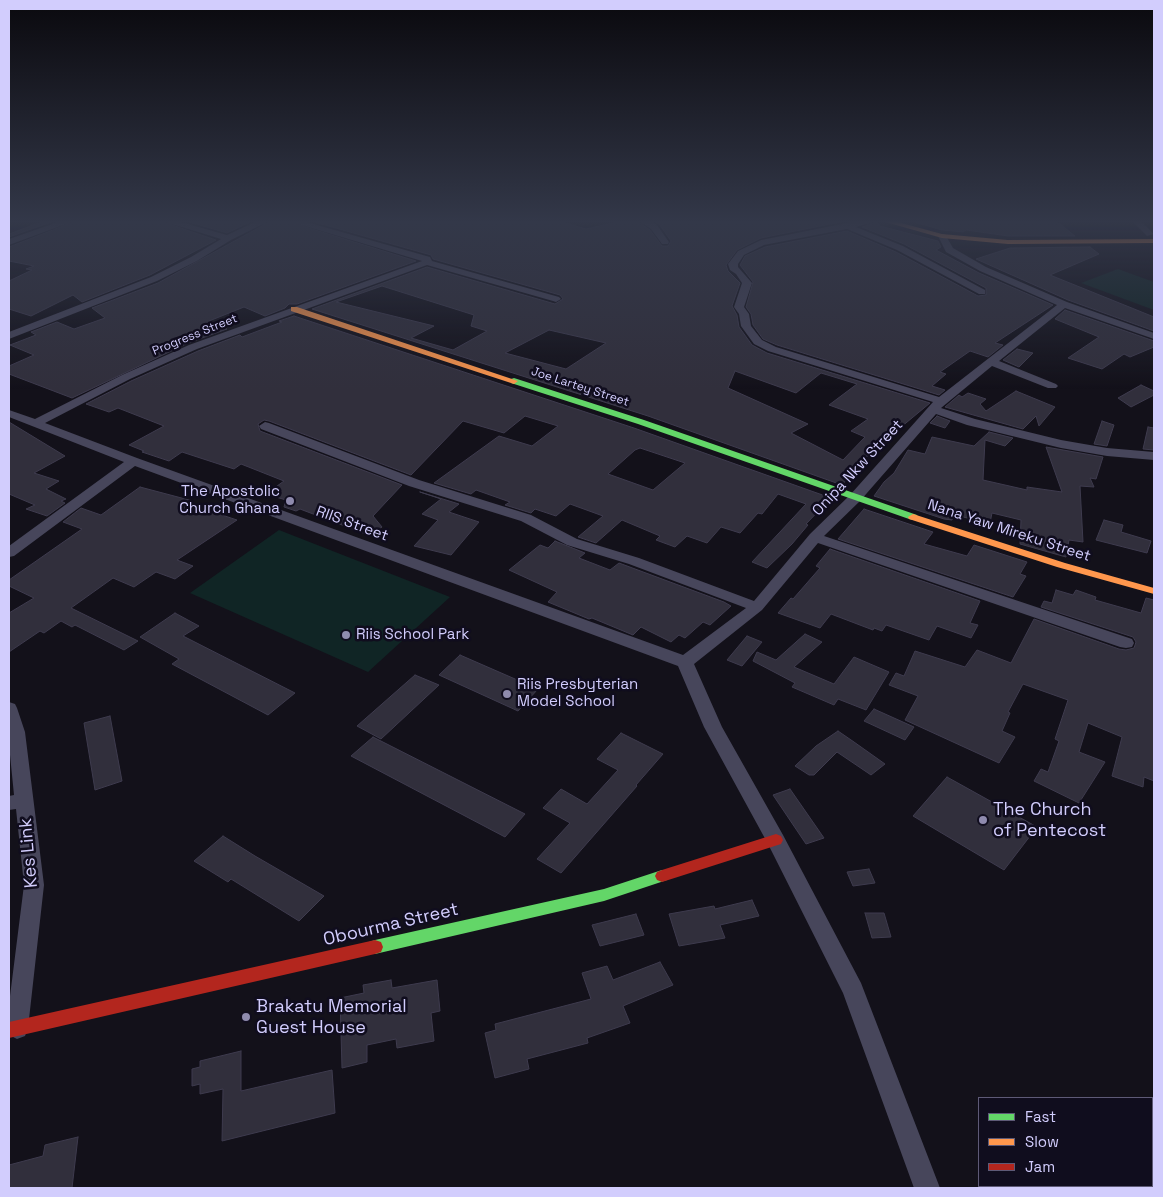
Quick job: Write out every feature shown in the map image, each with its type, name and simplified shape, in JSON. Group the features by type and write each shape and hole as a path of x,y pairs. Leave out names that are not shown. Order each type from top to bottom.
{"street":[{"path":"9,336 158,277"},
{"name":"Progress Street","path":"34,424 126,377 192,347 385,277"},
{"path":"480,277 556,298"},
{"path":"742,277 746,283 739,307 744,314 746,326 758,342 772,349 938,405 971,422 1061,444 1107,452 1154,456"},
{"path":"954,277 982,292"},
{"path":"1004,277 1064,304 1154,336"},
{"name":"Onipa Nkw Street","path":"685,662 757,607 816,537 855,498 938,405 990,361 1064,304"},
{"name":"Joe Lartey Street","path":"294,309 641,422 855,498"},
{"path":"990,361 1052,386"},
{"name":"RIIS Street","path":"9,413 133,461 685,662"},
{"path":"265,426 414,483 526,518 572,542 634,561 757,607"},
{"path":"9,553 133,461"},
{"name":"Nana Yaw Mireku Street","path":"855,498 1061,565 1154,592"},
{"path":"816,537 1126,642"},
{"path":"685,662 712,727 776,840 853,990 926,1188"},
{"name":"Kes Link","path":"9,708 16,732 16,801 34,884 13,1029"},
{"name":"Obourma Street","path":"13,1029 604,895 776,840"}],"green space":[{"path":"1097,277 1140,277 1154,282 1154,310 1081,283"},
{"name":"Riis School Park","path":"279,530 450,597 368,672 190,593"}],"building":[{"path":"18,277 145,277 82,302 73,295 31,316 9,309 9,281"},
{"path":"169,277 372,277 297,304 289,304 285,308 265,316 244,307 209,321 227,329 188,343 72,398 9,374 9,366 34,355 10,345 36,335 31,332 57,322 74,329 105,318 92,308 158,283"},
{"path":"400,277 461,277 555,304 563,299 560,295 496,277 734,277 740,283 732,306 737,315 739,327 752,345 767,353 930,403 871,452 842,485 648,416 312,309","holes":["382,286 474,315 471,326 487,331 453,350 411,338 434,326 336,302","549,330 606,343 566,369 505,353","735,371 796,393 821,373 857,384 829,405 868,419 851,431 865,437 843,460 791,433 808,424 728,388"]},
{"path":"749,277 942,277 978,296 986,295 986,288 965,277 988,277 1053,305 995,343 1003,345 988,357 970,351 940,372 946,374 932,386 945,390 939,395 763,339 753,325 751,314 746,307 753,282"},
{"path":"1016,277 1055,277 1154,317 1154,331 1068,300"},
{"path":"1065,310 1154,341 1154,347 1130,357 1124,354 1102,369 1068,358 1099,337 1055,319"},
{"path":"294,316 634,428 831,498 806,524 808,525 792,544 767,568 752,562 806,504 778,494 762,514 758,513 740,533 721,527 707,543 687,536 675,547 656,540 660,536 622,520 596,543 578,537 603,516 570,504 556,516 535,509 531,513 505,505 510,502 476,490 471,494 434,483 499,436 532,446 558,426 525,416 504,433 463,421 411,475 269,421 264,420 258,424 260,431 402,485 373,516 382,527 371,536 300,509 296,511 284,507 286,500 266,494 284,481 241,464 234,469 182,452 169,461 142,452 144,451 129,445 164,426 118,408 109,412 86,404 131,381 198,351 282,322 279,321","holes":["640,448 685,463 653,490 608,474 635,450"]},
{"path":"1017,349 1033,353 1019,367 1003,360"},
{"path":"1141,385 1154,391 1154,395 1131,407 1118,398"},
{"path":"1016,391 1055,407 1039,426 1036,416 1023,429 945,407 959,395 962,397 968,393 986,399 980,404 986,411"},
{"path":"937,416 950,421 945,428 930,423"},
{"path":"1102,421 1114,425 1107,446 1094,444"},
{"path":"9,422 65,456 34,473 59,481 46,489 66,499 61,501 65,503 47,516 26,509 35,505 9,494"},
{"path":"1148,427 1154,428 1154,450 1143,449"},
{"path":"989,432 1013,438 1005,446 985,440 983,480 1027,490 1027,487 1062,492 1046,447 1103,457 1096,479 1090,478 1094,487 1080,486 1083,542 1069,540 1066,557 1020,544 1021,520 992,513 990,523 954,515 952,520 944,519 874,496 884,482 894,473 908,450 925,454 932,437 974,446"},
{"path":"140,487 193,501 189,504 237,520 177,560 193,566 175,579 156,572 134,587 113,578 71,608 138,641 124,650 75,625 72,627 61,621 44,633 40,631 9,652 9,613 34,598 9,586 9,580 82,529 63,522 81,508 101,515"},
{"path":"420,492 459,504 449,512 479,522 451,555 414,546 438,520 422,514 441,499"},
{"path":"864,509 933,532 924,544 967,556 974,545 1027,562 1020,574 1026,576 1013,597 838,539"},
{"path":"1104,520 1123,525 1121,532 1151,541 1147,553 1096,540"},
{"path":"555,541 585,553 579,558 610,570 619,563 731,606 710,625 703,622 685,638 679,635 671,642 641,627 633,635 592,618 589,619 548,602 557,592 509,570 540,545 548,548"},
{"path":"830,549 980,601 970,623 978,625 971,638 937,626 929,640 886,625 882,631 874,628 873,630 831,614 820,628 778,613 820,568 816,566"},
{"path":"1056,590 1073,595 1076,590 1096,597 1095,600 1141,613 1146,598 1154,600 1154,781 1144,777 1143,787 1112,776 1122,737 1088,723 1079,752 1105,762 1079,803 1034,781 1041,769 1048,772 1059,741 1055,739 1068,700 1023,684 1008,712 1010,713 1002,731 1015,737 999,763 905,720 918,696 889,685 896,673 904,676 915,651 965,667 977,650 1011,663 1034,619 1119,649 1134,648 1136,642 1133,637 1041,607 1044,601 1052,603"},
{"path":"175,613 199,626 183,636 295,693 268,715 172,664 179,659 140,637"},
{"path":"805,634 822,642 794,667 834,684 854,657 889,672 866,710 838,699 834,705 792,687 795,683 753,661 757,652 776,660"},
{"path":"747,636 762,642 742,666 727,660"},
{"path":"460,655 538,689 518,711 439,675"},
{"path":"415,675 439,685 381,739 357,726"},
{"path":"874,709 914,727 905,740 864,721"},
{"path":"110,716 122,781 95,790 84,723"},
{"path":"838,731 885,764 871,775 837,752 814,775 809,775 795,766 816,746"},
{"path":"621,733 663,754 561,873 537,859 570,823 543,808 561,789 587,804 618,770 597,759"},
{"path":"373,737 525,814 505,837 351,756"},
{"path":"947,777 1037,827 1004,870 913,816"},
{"path":"790,789 824,838 806,844 773,795"},
{"path":"223,836 324,896 299,921 231,879 228,882 194,861"},
{"path":"869,869 875,883 853,886 847,872"},
{"path":"752,900 759,916 720,925 725,938 679,946 669,914 714,906 715,909"},
{"path":"865,913 884,913 891,937 872,938"},
{"path":"636,914 644,935 600,946 592,925"},
{"path":"660,962 673,985 623,1006 630,1023 587,1038 588,1043 527,1059 529,1069 495,1078 485,1033 496,1030 495,1024 591,999 582,973 607,966 613,980"},
{"path":"391,980 392,988 437,980 440,1011 431,1013 434,1041 397,1048 396,1039 367,1045 367,1062 342,1068 340,998 364,993 363,985"},
{"path":"241,1051 241,1091 332,1070 335,1113 222,1141 223,1089 200,1094 200,1084 192,1086 192,1069 200,1067 200,1061"},
{"path":"78,1137 72,1188 9,1188 9,1165 43,1156 45,1145"}],"traffic: fast":[{"path":"514,381 641,422 913,517"},
{"path":"375,947 604,895 662,876"}],"traffic: slow":[{"path":"294,309 514,381"},
{"path":"913,517 1061,565 1154,591"}],"traffic: jam":[{"path":"662,876 776,840"},
{"path":"9,1030 375,947"}],"place":[{"name":"The Apostolic Church Ghana","path":"290,501"},
{"name":"Riis School Park","path":"346,635"},
{"name":"Riis Presbyterian Model School","path":"507,694"},
{"name":"The Church of Pentecost","path":"983,820"},
{"name":"Brakatu Memorial Guest House","path":"246,1017"}]}
